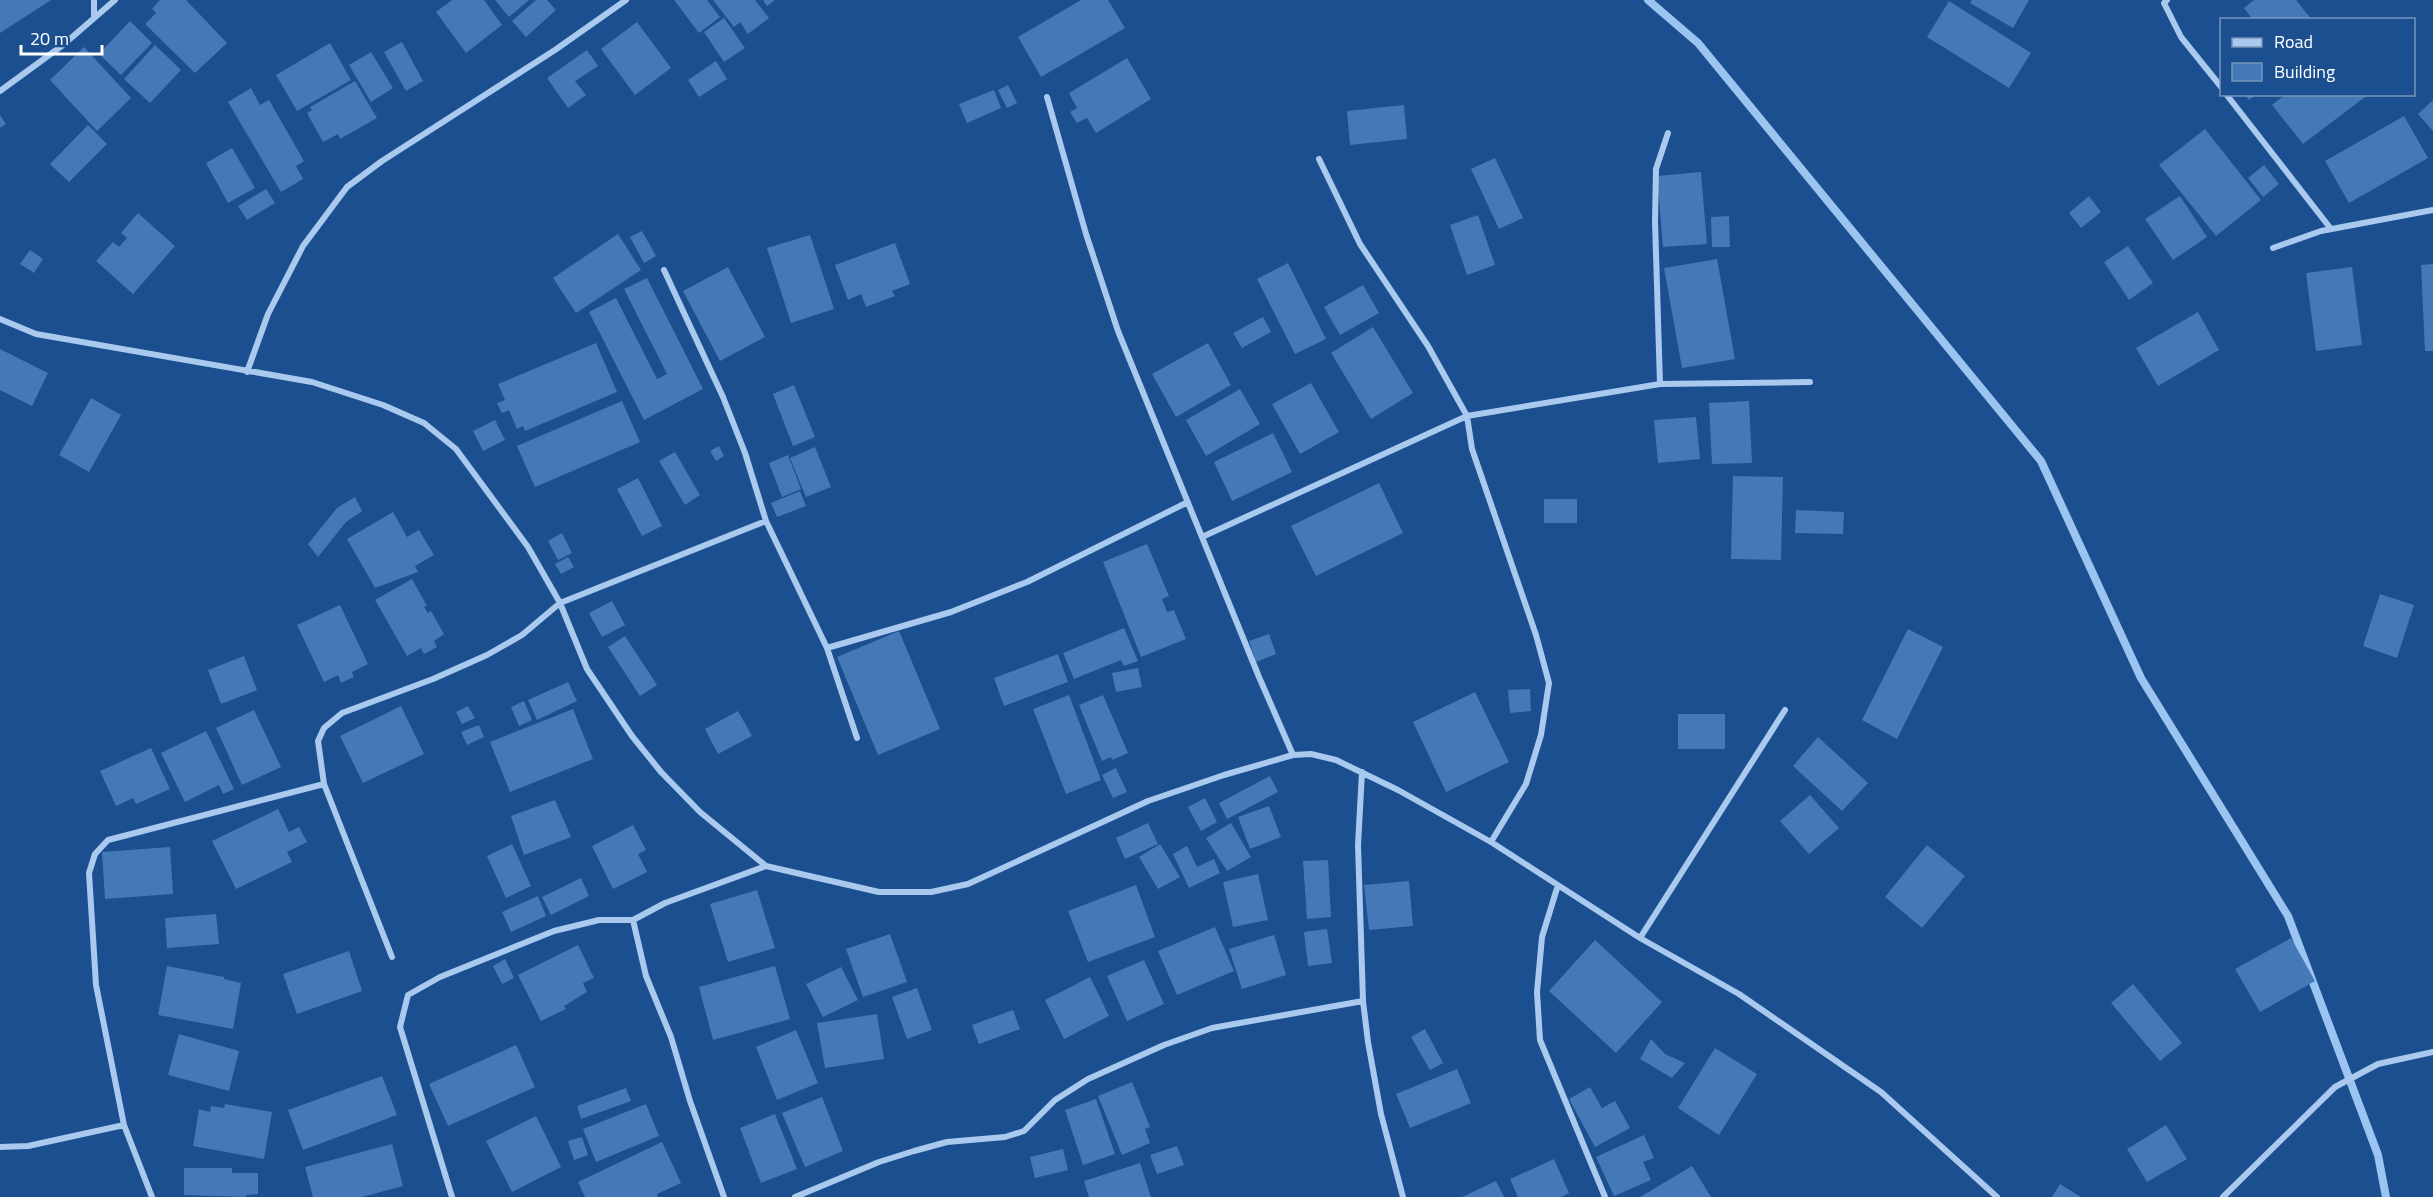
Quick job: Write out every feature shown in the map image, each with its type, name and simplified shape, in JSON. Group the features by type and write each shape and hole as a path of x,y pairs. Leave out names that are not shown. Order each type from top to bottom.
{"street":[{"path":"94,0 94,16"},
{"path":"0,91 63,45 115,0"},
{"path":"247,372 268,314 303,246 347,187 382,161 555,50 626,0"},
{"path":"2167,0 2164,3 2181,37 2220,86"},
{"path":"2228,96 2331,230"},
{"path":"1047,97 1086,234 1118,331 1293,754"},
{"path":"1660,384 1654,221 1656,169 1668,133"},
{"path":"1319,159 1360,243 1428,346 1467,416 1472,449 1536,635 1548,683 1541,735 1526,784 1491,842"},
{"path":"2273,248 2331,230 2433,210"},
{"path":"664,270 723,397 745,453 766,521 826,648 857,738"},
{"path":"0,319 36,333 312,382 383,405 424,423 456,449 528,546 560,603 587,669 632,736 700,812 766,866 879,892 931,892 968,884 1148,801 1277,758 1293,754 1311,754 1336,760 1491,842 1640,938 1739,994 1881,1092 1997,1197"},
{"path":"1202,537 1467,416 1660,384 1810,382"},
{"path":"826,648 951,612 1026,582 1188,502"},
{"path":"392,957 324,784 318,741 324,728 342,713 433,679 487,655 522,635 560,603 766,521"},
{"path":"1640,938 1785,710"},
{"path":"1362,772 1358,845 1363,1001 1381,1114 1403,1197"},
{"path":"152,1197 124,1125 96,985 89,873 95,854 108,840 324,784"},
{"path":"452,1197 400,1027 408,995 440,977 554,931 599,920 633,920 665,903 766,866"},
{"path":"1558,885 1542,937 1537,992 1540,1040 1605,1197"},
{"path":"633,920 646,976 671,1037 690,1101 724,1197"},
{"path":"795,1197 879,1162 915,1150 947,1142 1005,1137 1024,1131 1055,1100 1088,1079 1164,1045 1212,1028 1363,1001"},
{"path":"2223,1197 2335,1087 2378,1064 2433,1052"},
{"path":"0,1147 27,1146 124,1125"}],"building":[{"path":"0,0 51,0 0,33"},
{"path":"160,0 186,0 227,43 195,73 145,24 156,13 152,9"},
{"path":"452,0 484,0 502,25 466,53 436,12"},
{"path":"495,0 529,0 509,17"},
{"path":"536,0 547,0 556,10 526,37 512,21"},
{"path":"674,0 707,0 720,17 699,33"},
{"path":"713,0 755,0 769,18 748,34 740,22 734,27"},
{"path":"763,0 775,0 767,6"},
{"path":"1081,0 1108,0 1125,28 1041,77 1018,37"},
{"path":"1972,0 2029,0 2013,28 1970,3"},
{"path":"2254,0 2296,0 2310,18 2252,18 2244,8"},
{"path":"1949,1 2031,53 2009,88 1927,37"},
{"path":"724,18 745,48 724,62 704,32"},
{"path":"130,21 152,43 121,75 99,54"},
{"path":"637,22 671,68 635,95 601,49"},
{"path":"402,42 423,81 406,91 384,52"},
{"path":"330,43 351,80 297,111 276,75"},
{"path":"155,45 181,70 150,103 124,79"},
{"path":"84,47 131,98 97,131 50,80"},
{"path":"587,50 598,66 575,81 586,95 568,108 547,78"},
{"path":"371,52 393,88 371,102 349,65"},
{"path":"1127,58 1151,99 1096,133 1087,118 1077,123 1070,112 1077,108 1069,93"},
{"path":"716,61 727,79 699,97 688,80"},
{"path":"355,81 377,118 340,139 338,134 323,142 307,113 312,110 310,107"},
{"path":"1008,85 1017,103 1007,108 998,90"},
{"path":"251,88 260,105 269,100 304,161 296,166 303,179 281,192 228,102"},
{"path":"994,90 1001,108 967,123 959,104"},
{"path":"2283,96 2366,96 2303,144 2272,105"},
{"path":"2433,100 2433,131 2418,114"},
{"path":"1404,105 1407,139 1350,145 1347,111"},
{"path":"0,115 6,124 0,128"},
{"path":"2404,116 2428,158 2349,203 2325,161"},
{"path":"88,125 107,144 69,182 50,164"},
{"path":"2205,129 2261,200 2216,236 2159,165"},
{"path":"232,148 255,188 228,203 206,163"},
{"path":"1495,158 1523,218 1499,229 1471,169"},
{"path":"2264,165 2279,184 2263,197 2248,178"},
{"path":"1701,172 1707,244 1663,247 1657,176"},
{"path":"266,189 275,203 247,220 238,206"},
{"path":"2089,196 2101,212 2081,228 2069,213"},
{"path":"2180,196 2207,237 2173,260 2145,219"},
{"path":"138,213 175,246 133,294 96,261 113,242 119,247 127,238 121,233"},
{"path":"1478,215 1495,265 1467,275 1450,225"},
{"path":"1729,216 1730,247 1712,247 1711,217"},
{"path":"642,231 656,256 644,263 630,237"},
{"path":"618,234 641,270 576,313 553,278"},
{"path":"810,235 834,309 791,323 767,248"},
{"path":"895,243 910,284 892,291 895,296 866,307 861,294 848,300 835,265"},
{"path":"2128,246 2153,283 2129,300 2104,262"},
{"path":"30,250 43,259 34,273 20,264"},
{"path":"1717,259 1735,359 1682,368 1664,268"},
{"path":"1288,263 1326,339 1295,354 1257,279"},
{"path":"2433,264 2433,351 2425,351 2421,265"},
{"path":"728,267 765,337 720,361 683,291"},
{"path":"2352,267 2362,345 2316,351 2306,273"},
{"path":"647,278 703,389 644,420 589,312 616,298 657,379 667,374 624,289"},
{"path":"1363,285 1379,313 1340,335 1324,307"},
{"path":"2198,312 2219,350 2158,386 2136,348"},
{"path":"1263,317 1271,332 1242,348 1233,333"},
{"path":"1373,327 1413,393 1371,419 1331,353"},
{"path":"596,343 617,392 525,431 523,426 517,429 509,410 502,413 497,403 505,400 498,384"},
{"path":"1208,343 1231,385 1176,417 1152,374"},
{"path":"0,349 48,373 32,406 0,390"},
{"path":"1311,383 1339,432 1300,454 1272,404"},
{"path":"794,385 815,437 793,446 773,394"},
{"path":"1240,389 1260,424 1206,456 1186,420"},
{"path":"91,398 121,415 89,472 59,455"},
{"path":"622,401 640,442 535,487 517,446"},
{"path":"1749,401 1752,463 1712,464 1709,403"},
{"path":"1696,417 1700,459 1658,463 1654,420"},
{"path":"495,420 505,440 483,451 473,431"},
{"path":"1273,433 1292,472 1232,501 1214,462"},
{"path":"719,446 724,456 716,461 710,451"},
{"path":"815,447 831,487 806,497 790,458"},
{"path":"675,452 700,495 685,505 659,461"},
{"path":"788,455 801,489 782,497 769,463"},
{"path":"1733,476 1783,477 1781,560 1731,559"},
{"path":"638,478 662,526 642,536 617,489"},
{"path":"1379,483 1403,533 1316,576 1291,526"},
{"path":"800,491 806,506 777,517 771,503"},
{"path":"355,497 362,511 346,522 318,557 308,544 337,508"},
{"path":"1544,499 1577,499 1577,523 1544,523"},
{"path":"1796,510 1844,512 1843,534 1795,533"},
{"path":"393,512 407,537 419,530 434,555 415,566 418,572 375,588 347,539"},
{"path":"562,533 572,553 558,560 548,541"},
{"path":"1147,544 1169,596 1162,599 1167,612 1174,610 1186,639 1141,657 1103,562"},
{"path":"568,557 574,567 561,574 555,564"},
{"path":"412,579 427,606 424,607 428,613 431,611 444,634 434,641 437,647 424,654 421,648 407,656 375,600"},
{"path":"2380,594 2414,605 2397,658 2363,646"},
{"path":"612,601 625,625 602,637 589,613"},
{"path":"340,605 368,664 352,672 354,677 341,683 338,675 324,682 297,625"},
{"path":"1124,628 1138,661 1124,666 1121,660 1074,679 1063,653"},
{"path":"1908,629 1943,647 1897,739 1862,720"},
{"path":"899,631 940,729 878,755 837,657"},
{"path":"1269,634 1276,654 1256,662 1249,641"},
{"path":"625,636 657,685 640,696 608,647"},
{"path":"1058,654 1068,682 1004,706 994,678"},
{"path":"244,656 257,690 221,704 208,670"},
{"path":"1138,668 1142,687 1116,692 1112,673"},
{"path":"568,682 577,701 537,720 528,700"},
{"path":"1530,689 1531,711 1510,713 1508,690"},
{"path":"1475,692 1509,762 1446,792 1413,722"},
{"path":"1069,695 1101,780 1066,794 1033,709"},
{"path":"1103,695 1128,753 1112,760 1111,757 1102,761 1079,705"},
{"path":"524,701 532,720 519,726 511,707"},
{"path":"401,706 424,754 363,783 340,736"},
{"path":"468,706 475,718 462,724 456,712"},
{"path":"573,709 593,759 510,792 490,742"},
{"path":"254,710 281,767 242,785 216,728"},
{"path":"738,711 752,736 718,754 705,729"},
{"path":"1678,714 1725,714 1725,749 1678,749"},
{"path":"479,725 484,737 467,745 461,732"},
{"path":"206,731 234,789 223,794 219,785 185,802 161,753"},
{"path":"1818,737 1868,783 1842,811 1793,766"},
{"path":"151,748 170,789 136,804 133,798 116,806 100,771"},
{"path":"1116,768 1127,792 1113,798 1102,775"},
{"path":"1270,776 1278,792 1227,819 1219,803"},
{"path":"1810,795 1839,828 1809,854 1780,821"},
{"path":"1205,798 1217,822 1201,831 1188,807"},
{"path":"555,800 571,837 524,855 511,816"},
{"path":"1269,806 1281,837 1250,849 1238,817"},
{"path":"278,809 289,832 299,827 307,842 287,852 292,862 236,889 212,841"},
{"path":"1148,823 1158,844 1125,859 1116,838"},
{"path":"1231,823 1251,857 1227,871 1206,838"},
{"path":"633,825 646,850 638,854 647,872 613,889 592,846"},
{"path":"512,844 531,886 506,898 487,856"},
{"path":"1160,844 1180,877 1158,889 1139,857"},
{"path":"1927,845 1965,876 1922,928 1885,897"},
{"path":"1187,846 1197,867 1214,859 1220,873 1189,888 1173,854"},
{"path":"170,847 173,894 105,899 102,852"},
{"path":"1328,860 1331,917 1307,919 1303,861"},
{"path":"1258,874 1268,920 1233,927 1223,882"},
{"path":"581,878 589,896 551,915 542,897"},
{"path":"1409,881 1413,926 1369,930 1364,885"},
{"path":"1136,885 1155,937 1088,962 1068,911"},
{"path":"757,890 775,948 728,962 710,904"},
{"path":"538,896 546,916 511,932 502,912"},
{"path":"216,914 219,944 167,948 165,918"},
{"path":"1215,927 1234,971 1177,995 1158,951"},
{"path":"1327,929 1332,963 1308,966 1304,932"},
{"path":"890,934 907,982 863,997 846,949"},
{"path":"1274,935 1286,975 1242,989 1229,949"},
{"path":"2291,938 2315,981 2260,1012 2235,969"},
{"path":"1595,940 1662,1002 1616,1053 1549,991"},
{"path":"578,945 594,978 583,983 587,992 564,1006 566,1009 541,1021 518,975"},
{"path":"349,951 362,991 297,1014 283,974"},
{"path":"505,959 514,978 502,984 493,966"},
{"path":"1144,960 1164,1004 1127,1021 1107,976"},
{"path":"167,966 224,977 224,979 241,983 233,1029 158,1015"},
{"path":"775,966 790,1019 713,1040 699,987"},
{"path":"841,967 858,1000 823,1017 806,984"},
{"path":"1090,977 1109,1016 1064,1039 1045,1000"},
{"path":"2133,984 2182,1043 2160,1061 2111,1003"},
{"path":"917,988 932,1030 907,1039 892,997"},
{"path":"1013,1010 1020,1029 979,1044 972,1025"},
{"path":"877,1014 884,1059 825,1068 817,1023"},
{"path":"1425,1029 1443,1063 1430,1070 1411,1037"},
{"path":"796,1030 818,1083 777,1100 756,1047"},
{"path":"179,1034 239,1051 229,1091 168,1075"},
{"path":"1651,1039 1665,1054 1685,1063 1672,1078 1640,1059"},
{"path":"516,1045 535,1087 448,1126 429,1084"},
{"path":"1715,1048 1757,1074 1719,1135 1678,1108"},
{"path":"1457,1069 1471,1103 1410,1128 1396,1094"},
{"path":"382,1076 397,1115 303,1150 288,1110"},
{"path":"1132,1082 1150,1127 1145,1129 1150,1143 1122,1155 1098,1096"},
{"path":"1590,1087 1602,1108 1615,1101 1630,1128 1595,1147 1569,1099"},
{"path":"626,1088 631,1101 581,1119 577,1106"},
{"path":"822,1097 843,1151 805,1167 782,1113"},
{"path":"1096,1099 1115,1154 1083,1165 1065,1110"},
{"path":"225,1104 272,1112 264,1159 193,1146 199,1109 210,1112 211,1106 224,1108"},
{"path":"646,1104 659,1136 596,1162 583,1129"},
{"path":"775,1114 797,1169 761,1183 740,1128"},
{"path":"536,1116 561,1167 512,1192 486,1141"},
{"path":"2166,1125 2187,1159 2147,1182 2127,1149"},
{"path":"1644,1135 1654,1158 1643,1162 1651,1180 1614,1196 1596,1157"},
{"path":"582,1137 588,1155 574,1160 568,1141"},
{"path":"662,1142 681,1183 657,1194 658,1197 585,1197 578,1182"},
{"path":"392,1144 403,1186 362,1197 313,1197 305,1167"},
{"path":"1177,1146 1184,1165 1157,1174 1150,1155"},
{"path":"1063,1149 1068,1170 1035,1178 1030,1157"},
{"path":"1554,1159 1569,1193 1561,1197 1518,1197 1510,1179"},
{"path":"1140,1163 1151,1197 1089,1197 1084,1181"},
{"path":"1692,1166 1711,1197 1640,1197"},
{"path":"184,1168 232,1168 232,1173 258,1173 258,1194 246,1195 246,1197 184,1195"},
{"path":"1496,1181 1504,1197 1462,1197"},
{"path":"2060,1184 2081,1197 2052,1197"}],"waterway":[{"path":"1648,0 1698,43 2041,461 2141,678 2288,916 2378,1155 2386,1197"}]}
